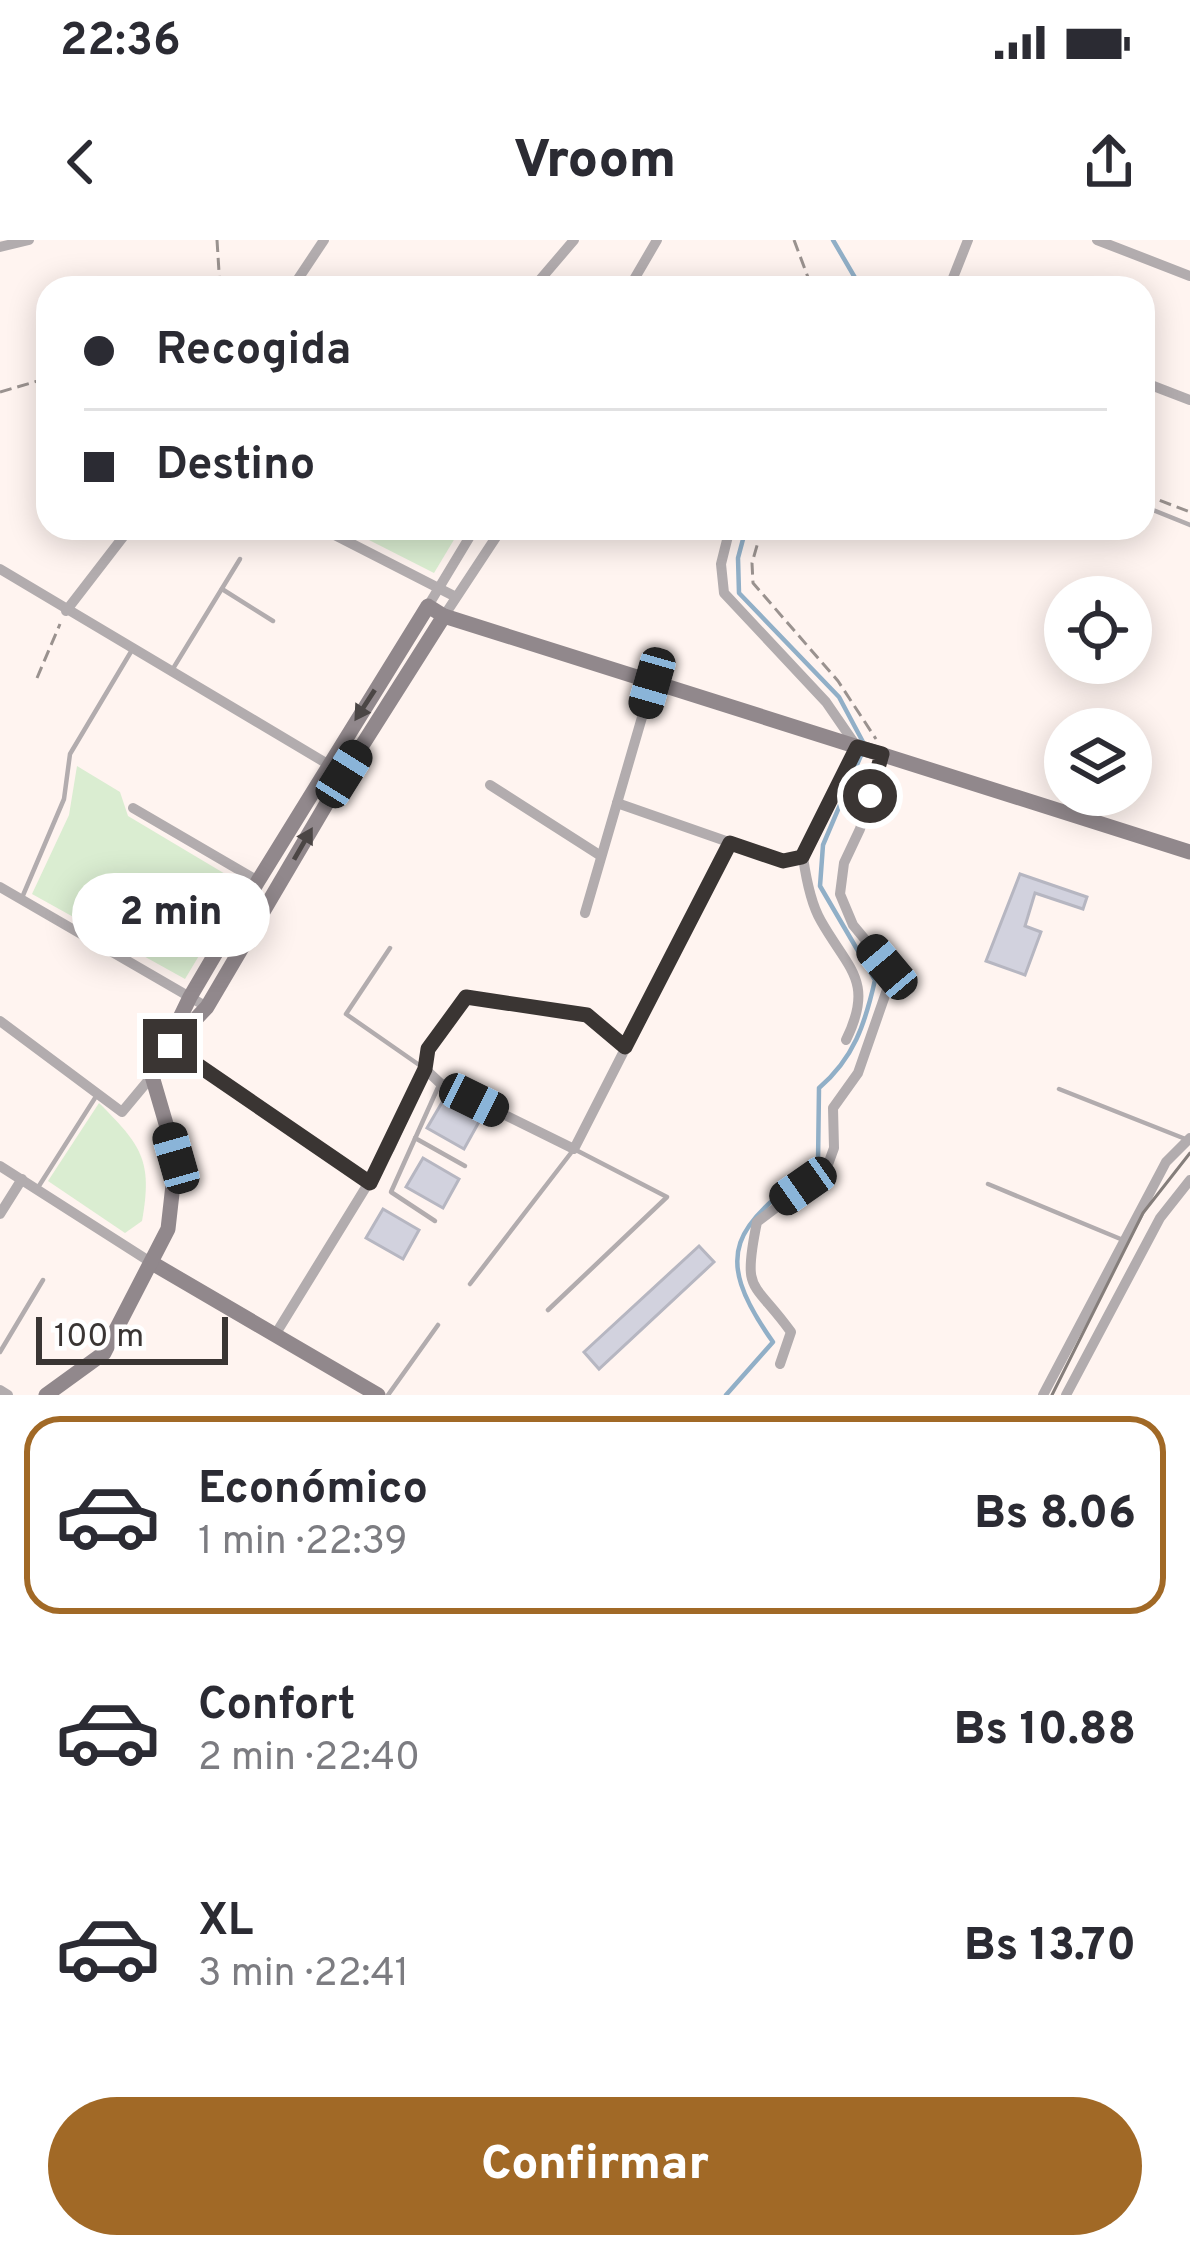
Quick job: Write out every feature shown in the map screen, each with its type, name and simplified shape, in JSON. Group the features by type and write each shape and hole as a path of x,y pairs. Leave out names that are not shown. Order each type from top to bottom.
{"street":[{"path":"0,248 29,240"},
{"path":"300,276 324,240"},
{"path":"543,276 574,240"},
{"path":"636,276 658,240"},
{"path":"954,276 968,240"},
{"path":"1097,240 1190,276"},
{"path":"1155,387 1190,400"},
{"path":"66,611 121,540"},
{"path":"345,540 454,596"},
{"path":"0,1021 122,1112 152,1076 190,997 327,763 469,540"},
{"path":"170,1046 207,1007 344,774 494,540"},
{"path":"727,540 721,564 724,592 866,749 860,829 844,863 840,894 853,926 887,967 889,984 858,1073 833,1108 834,1148 826,1170 757,1222 749,1262 755,1293 791,1332 780,1364"},
{"path":"0,569 344,774"},
{"path":"428,606 444,616 1190,852"},
{"path":"585,913 652,683"},
{"path":"846,1040 860,995 855,969 819,919 802,857 866,749"},
{"path":"490,785 602,856"},
{"path":"617,803 783,861 802,857"},
{"path":"133,808 258,881"},
{"path":"275,1335 370,1183 425,1069 440,1083 574,1150 730,843"},
{"path":"0,887 207,1007"},
{"path":"170,1046 370,1183"},
{"path":"46,1395 104,1353 152,1263 173,1210 176,1158 152,1076"},
{"path":"1043,1395 1166,1162 1189,1139"},
{"path":"0,1166 152,1263 378,1395"},
{"path":"0,1214 22,1180"},
{"path":"1066,1395 1160,1218 1190,1180"},
{"path":"0,1390 8,1395"}],"lane":[{"path":"1155,511 1190,525"},
{"path":"171,673 240,560"},
{"path":"222,589 273,621"},
{"path":"21,900 64,799 70,754 132,650"},
{"path":"390,948 346,1014 425,1069 428,1049 466,997 587,1015 625,1047"},
{"path":"435,1222 392,1192 440,1083"},
{"path":"1059,1089 1189,1139"},
{"path":"37,1189 97,1095"},
{"path":"416,1138 465,1166"},
{"path":"470,1284 574,1150 667,1197 548,1310"},
{"path":"988,1184 1123,1240"},
{"path":"0,1352 43,1280"},
{"path":"388,1395 438,1325"}],"path":[{"path":"217,240 219,276"},
{"path":"794,240 808,276"},
{"path":"0,392 36,382"},
{"path":"1155,499 1190,512"},
{"path":"758,540 752,562 753,583 872,727 866,749"},
{"path":"37,679 66,611"}],"green space":[{"path":"369,540 454,540 434,573"},
{"path":"77,766 120,792 128,816 242,884 185,979 32,894 69,815"},
{"path":"99,1103 134,1143 144,1168 142,1221 125,1233 48,1181"}],"building":[{"path":"1020,874 1087,897 1083,909 1035,893 1025,926 1041,932 1025,975 986,961"},
{"path":"444,1099 480,1120 464,1149 427,1128"},
{"path":"423,1158 459,1179 443,1208 406,1187"},
{"path":"383,1209 419,1230 403,1259 366,1238"},
{"path":"699,1246 714,1262 599,1369 584,1352"}],"waterway":[{"path":"833,240 854,276"},
{"path":"743,540 739,593 839,697 863,742"},
{"path":"726,1395 773,1342 741,1283 737,1260 741,1240 769,1204 818,1163 819,1088 841,1065 856,1039 875,980 820,886 823,845 862,753"}],"tram line":[{"path":"1052,1395 1143,1213 1190,1153"}],"route":[{"path":"170,1046 370,1183 425,1069 428,1049 466,997 587,1015 625,1047 730,843 783,861 802,857 857,747 882,754 870,796"}]}
